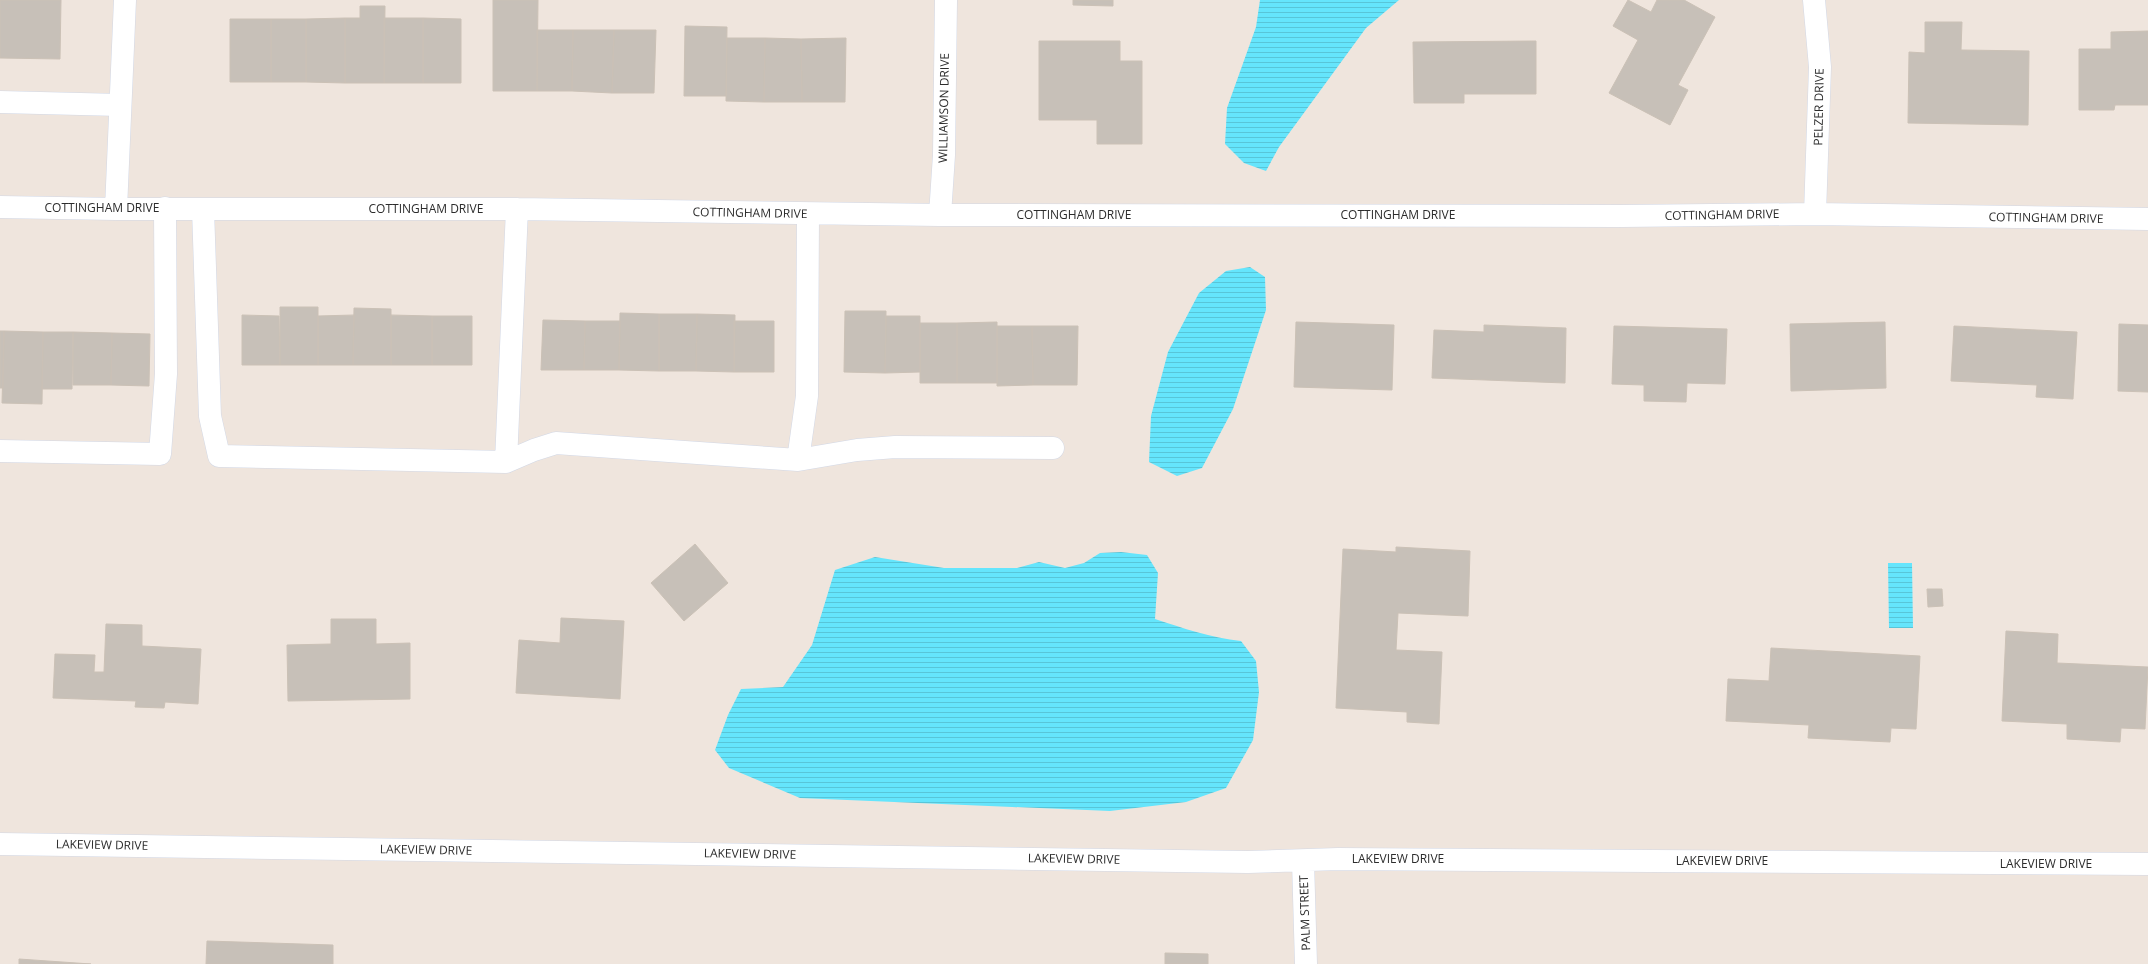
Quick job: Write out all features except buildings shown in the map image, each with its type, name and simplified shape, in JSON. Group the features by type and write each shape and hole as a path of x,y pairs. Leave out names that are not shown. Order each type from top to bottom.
{"street":[{"path":"116,209 125,0"},
{"name":"WILLIAMSON DRIVE","path":"940,215 944,155 946,0"},
{"name":"PELZER DRIVE","path":"1814,0 1820,67 1815,214"},
{"path":"0,102 120,105"},
{"name":"COTTINGHAM DRIVE","path":"0,207 116,209 517,209 940,215 1621,216 1815,214 2148,219"},
{"path":"0,452 160,454 166,374 165,208"},
{"path":"203,209 210,416 219,456 506,462 534,450 556,443 798,460 857,450 895,447 1053,448"},
{"path":"506,462 517,209"},
{"path":"798,460 806,396 808,214"},
{"name":"LAKEVIEW DRIVE","path":"0,844 1240,862 1338,859 2148,864"},
{"name":"PALM STREET","path":"1303,861 1306,964"}],"water":[{"path":"1260,0 1399,0 1366,28 1279,147 1266,171 1244,163 1225,144 1227,108 1256,27"},
{"path":"1250,267 1265,277 1266,310 1233,409 1202,468 1177,476 1149,462 1151,416 1168,352 1199,293 1226,271"},
{"path":"1121,552 1147,555 1158,573 1155,619 1208,635 1241,641 1256,661 1259,692 1253,740 1226,788 1186,802 1110,811 800,798 729,768 715,750 728,715 741,689 783,687 812,645 835,570 875,557 944,568 1017,568 1039,562 1065,568 1084,563 1100,553"},
{"path":"1888,563 1912,563 1913,628 1889,628"}]}
